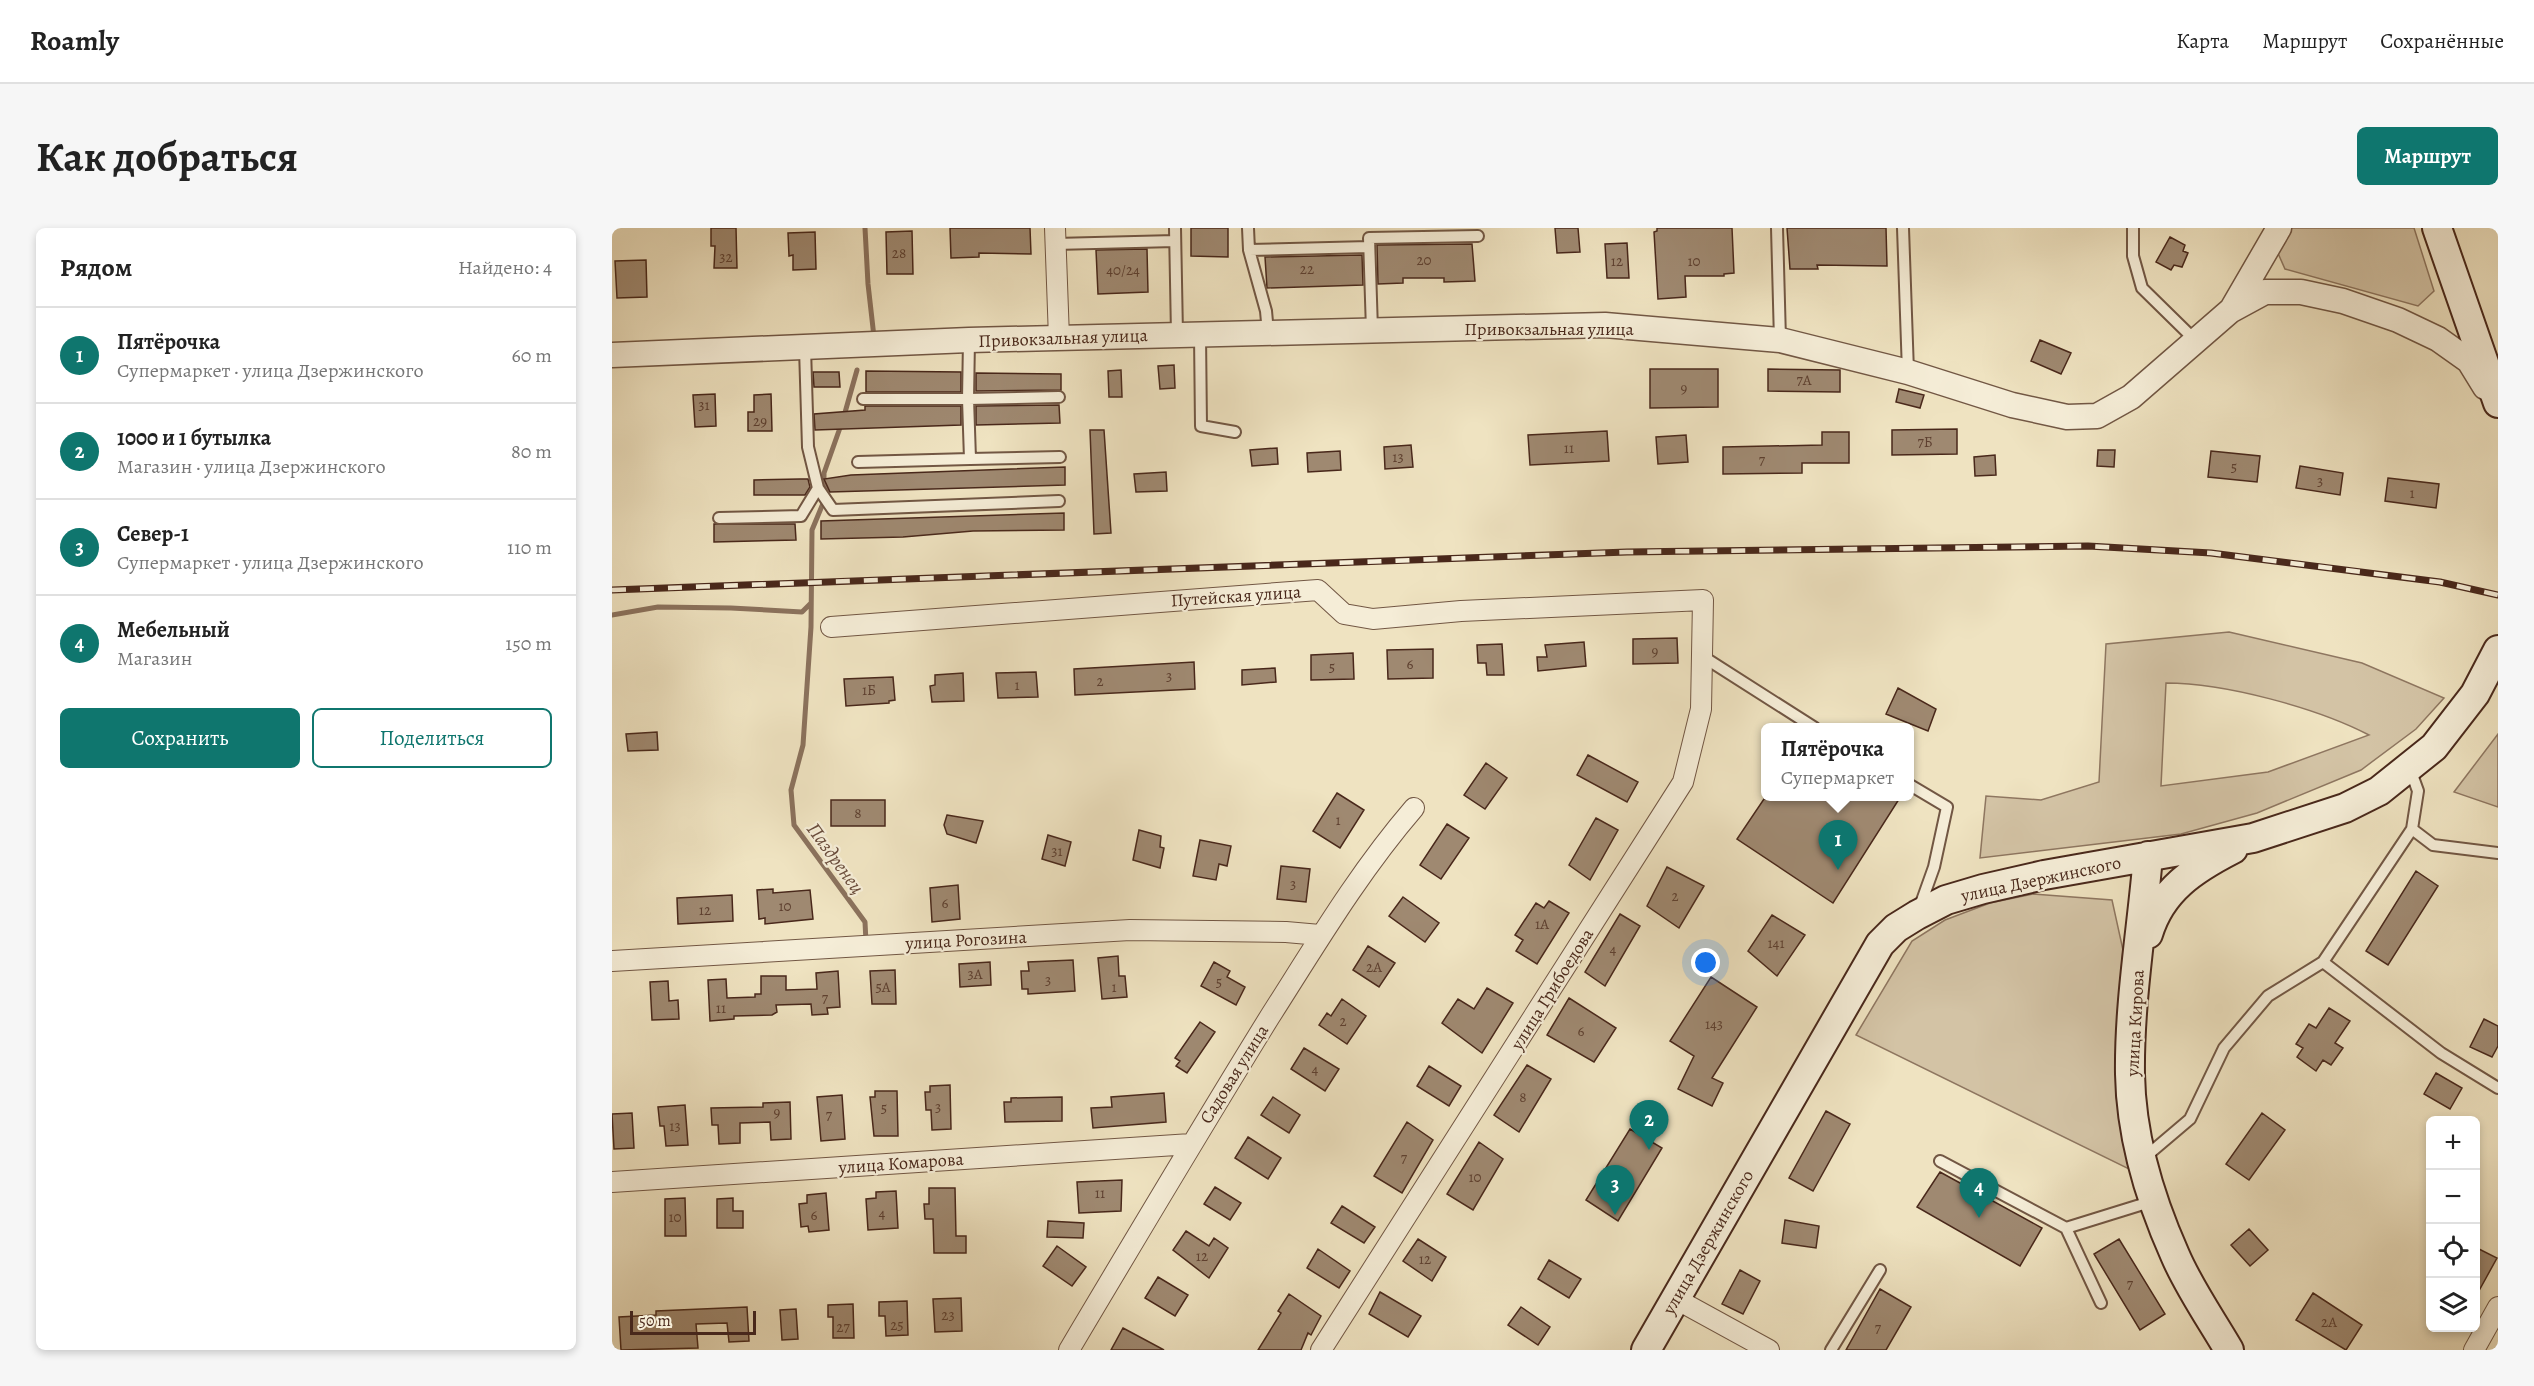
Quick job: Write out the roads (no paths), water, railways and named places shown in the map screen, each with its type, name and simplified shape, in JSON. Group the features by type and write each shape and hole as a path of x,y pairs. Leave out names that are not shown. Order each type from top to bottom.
{"main road":[{"path":"2437,228 2498,403"},
{"name":"улица Дзержинского","path":"1646,1350 1880,944 1896,927 1946,900 1983,889 2148,856 2253,838 2345,808 2379,791 2410,769 2434,747 2475,694 2498,650"},
{"path":"2138,966 2151,923 2163,899 2181,879 2253,838"},
{"name":"улица Кирова","path":"2148,856 2131,1025 2130,1076 2142,1160 2154,1201 2176,1257 2229,1350"},
{"path":"2090,867 2111,870 2127,880 2137,896 2143,916"}],"street":[{"path":"2230,311 2279,228"},
{"path":"1055,236 1059,338"},
{"name":"Привокзальная улица","path":"612,355 969,340 1605,325 1780,340 1908,372 2012,405 2067,417 2097,416 2131,398 2230,311 2265,292 2301,292 2343,301 2398,320 2438,339 2469,361 2498,410"},
{"name":"Путейская улица","path":"831,627 1318,590 1344,614 1373,619 1461,611 1703,600"},
{"name":"улица Грибоедова","path":"1321,1350 1683,782 1701,710 1703,600"},
{"name":"Садовая улица","path":"1069,1350 1191,1144 1320,935 1381,846 1414,808"},
{"name":"улица Рогозина","path":"612,961 1130,930 1286,932 1320,935"},
{"name":"улица Комарова","path":"612,1182 1191,1144"},
{"path":"1676,1299 1769,1350"},
{"path":"2474,1350 2498,1307"}],"lane":[{"path":"1175,228 1202,426 1235,432"},
{"path":"1248,228 1249,250 1266,311 1268,333"},
{"path":"1778,228 1780,340"},
{"path":"1904,228 1908,372"},
{"path":"2133,228 2133,256 2142,288 2196,341"},
{"path":"1055,236 1175,241"},
{"path":"1372,330 1369,238 1478,236"},
{"path":"1249,250 1369,247"},
{"path":"969,340 970,459"},
{"path":"805,348 808,447 818,488 833,510 1059,501"},
{"path":"863,399 1059,397"},
{"path":"858,462 1060,457"},
{"path":"718,518 801,516 818,488"},
{"path":"1702,656 1807,723"},
{"path":"2142,1160 2190,1119 2224,1048 2268,996 2323,962 2412,829 2418,791 2410,769"},
{"path":"1914,787 1947,807 1934,867 1917,915"},
{"path":"2412,829 2433,845 2498,853"},
{"path":"2323,962 2441,1053 2498,1088"},
{"path":"1940,1161 2066,1228 2101,1303"},
{"path":"2066,1228 2154,1201"},
{"path":"1831,1350 1880,1269"}],"waterway":[{"name":"Паздренец","path":"865,228 874,337"},
{"name":"Паздренец","path":"844,416 857,370"},
{"name":"Паздренец","path":"828,491 824,482 824,473 841,425"},
{"name":"Паздренец","path":"824,501 812,530 811,627 803,745 791,790 794,825 865,922 866,942"},
{"path":"612,615 658,607 802,612 811,603"}],"railway":[{"path":"612,590 1627,552 2088,546 2211,553 2440,582 2498,595"}],"place":[{"name":"Пятёрочка","path":"1838,870"},
{"name":"1000 и 1 бутылка","path":"1649,1150"},
{"name":"Север-1","path":"1615,1215"},
{"name":"Мебельный","path":"1979,1218"}]}
